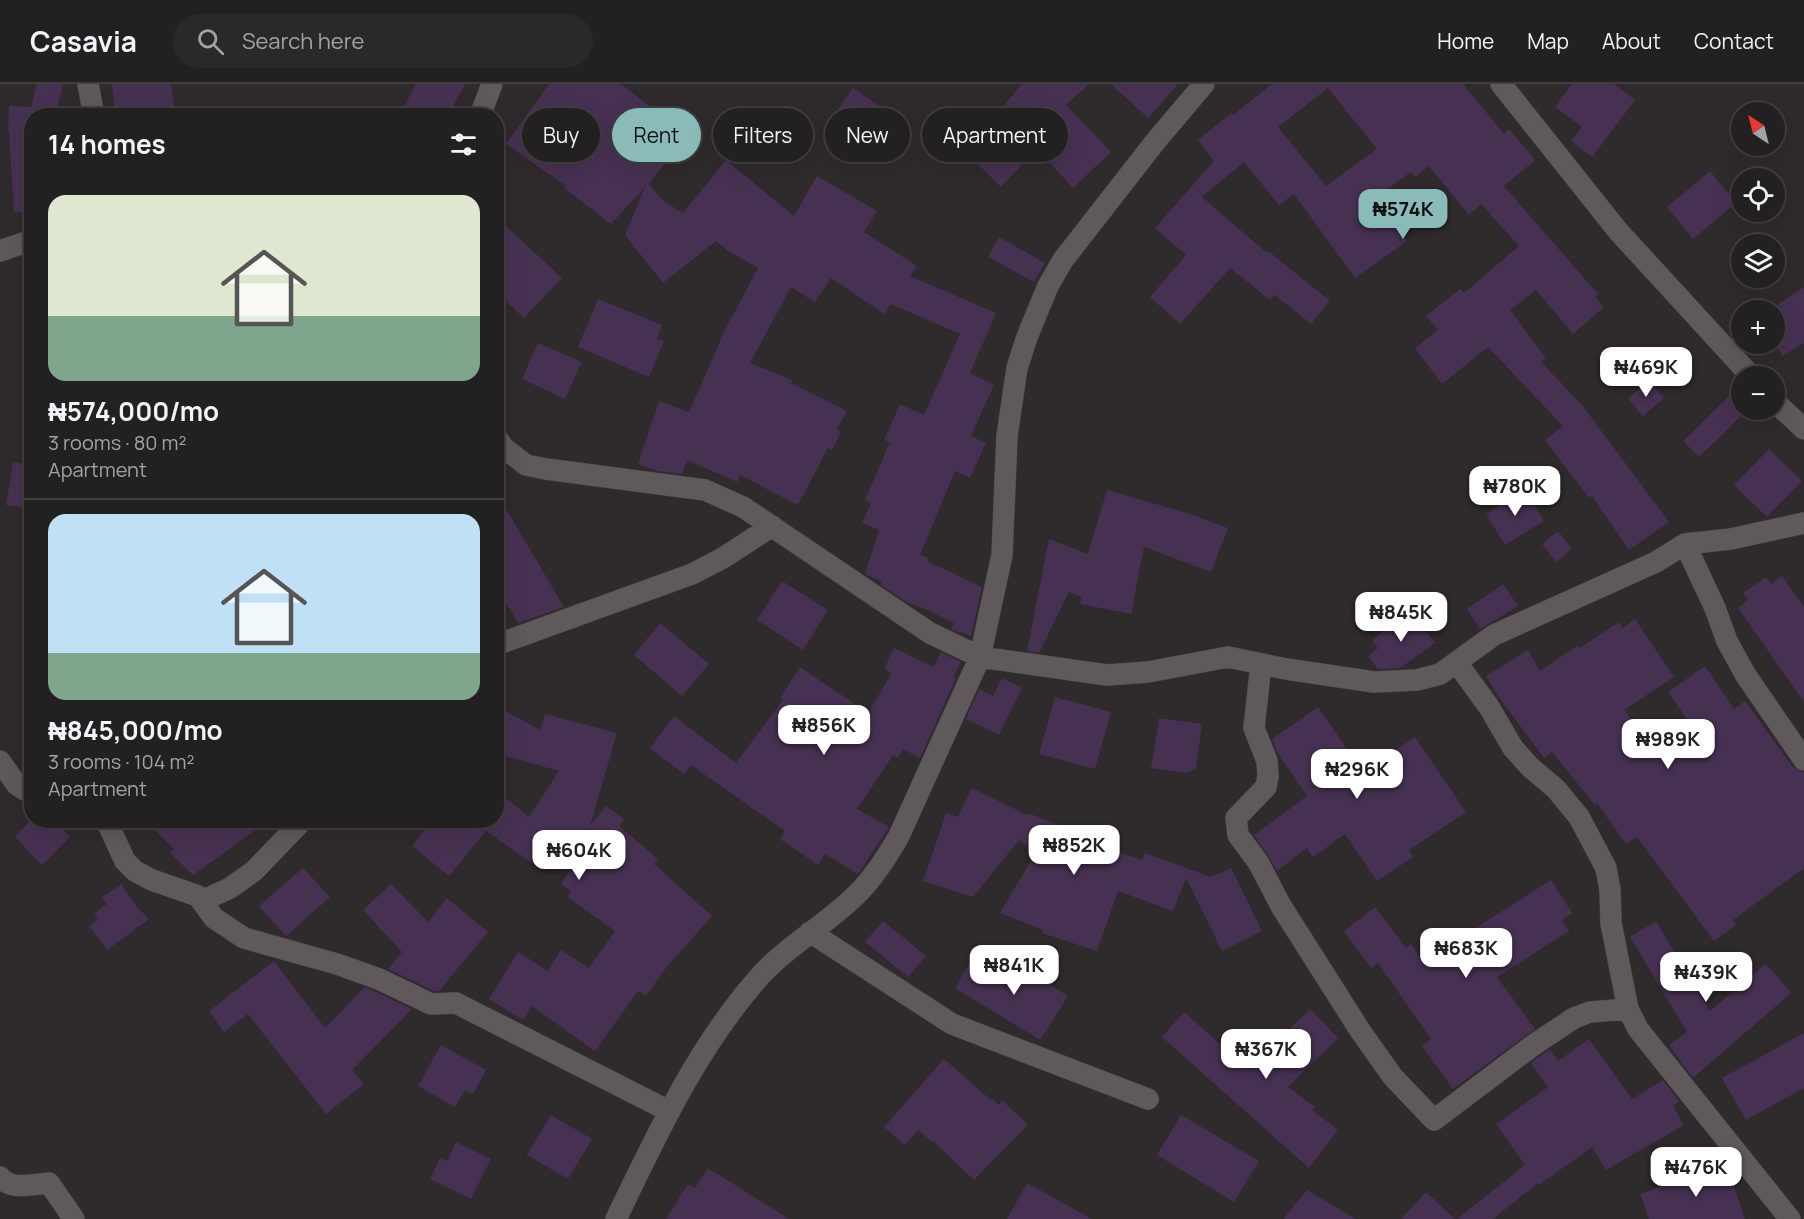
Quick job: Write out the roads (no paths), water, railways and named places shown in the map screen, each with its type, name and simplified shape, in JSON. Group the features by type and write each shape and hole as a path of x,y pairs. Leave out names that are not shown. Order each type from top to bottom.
{"street":[{"path":"88,84 92,108"},
{"path":"483,108 492,84"},
{"path":"616,1219 669,1111 727,1015 762,974 861,890 883,863 898,838 980,657 1002,555 1007,436 1017,368 1027,337 1048,286 1064,260 1155,142 1204,84"},
{"path":"1501,84 1618,231 1742,366"},
{"path":"0,251 24,243"},
{"path":"1785,411 1804,429"},
{"path":"504,448 526,465 705,490 743,507 930,633 980,657 1107,675 1148,672 1228,657 1374,682 1417,680 1440,674 1494,635 1656,562 1685,544 1731,539 1804,523"},
{"path":"504,642 692,574 723,558 772,526"},
{"path":"1685,544 1715,608 1727,641 1745,674 1804,760"},
{"path":"1457,663 1489,707 1513,748 1530,767 1556,789 1579,817 1606,868 1610,890 1611,923 1628,1010 1638,1029 1790,1219"},
{"path":"1260,664 1254,728 1267,761 1268,776 1266,787 1236,818 1238,835 1258,862 1281,906 1361,1032 1393,1077 1434,1120 1532,1046 1574,1018 1590,1012 1628,1010"},
{"path":"0,761 17,784 24,789"},
{"path":"110,828 125,861 135,871 152,880 198,896 214,918 249,941 337,964 380,979 431,1004 456,1003 669,1111"},
{"path":"202,901 236,885 254,871 295,828"},
{"path":"810,933 952,1024 1148,1099"},
{"path":"0,1177 11,1185 49,1183 74,1219"}]}
